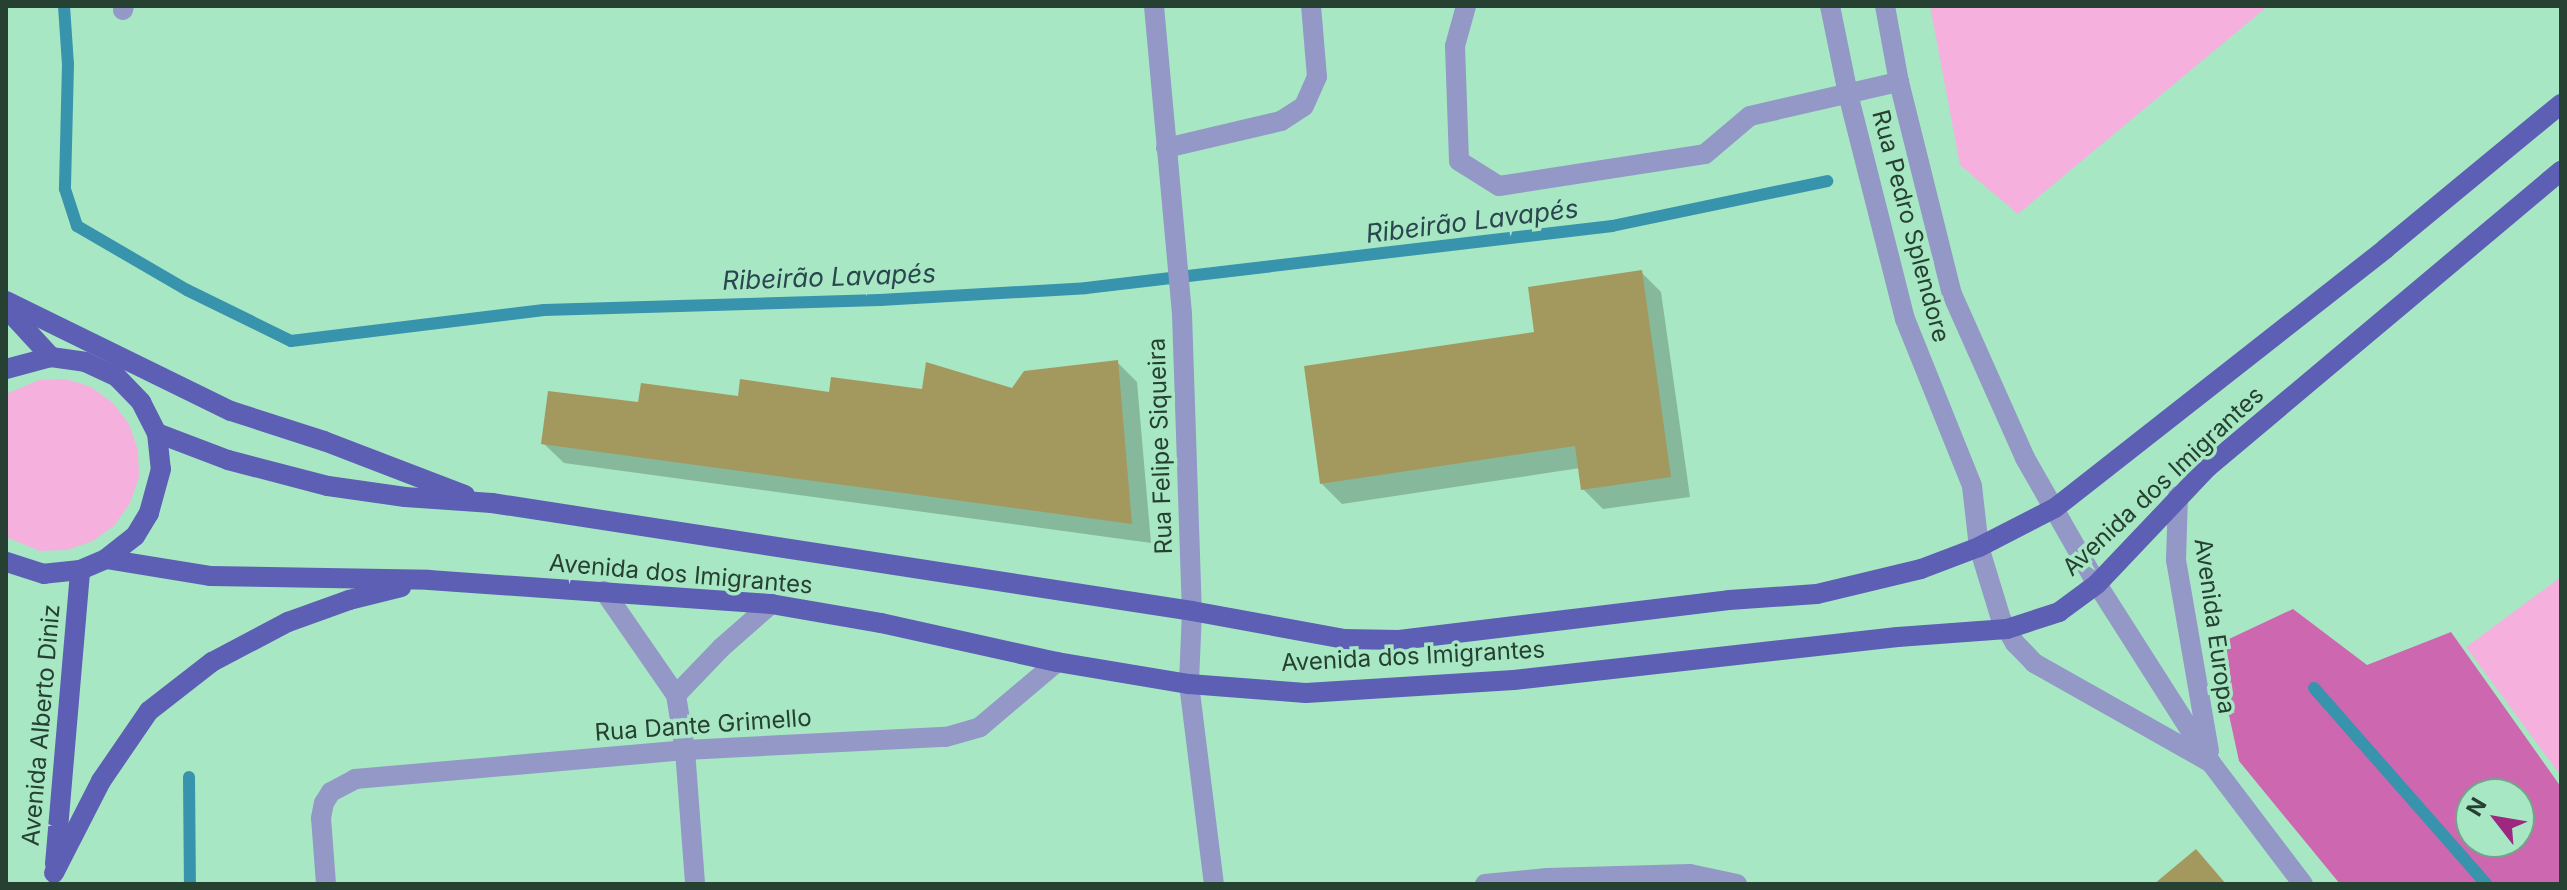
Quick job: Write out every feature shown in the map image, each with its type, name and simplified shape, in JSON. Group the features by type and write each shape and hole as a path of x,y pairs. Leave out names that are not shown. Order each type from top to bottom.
{"main road":[{"name":"Avenida dos Imigrantes","path":"484,502 1192,611 1344,639 1399,640 1729,600 1817,594 1921,569 1979,547 2055,508 2385,249 2561,104"},
{"name":"Avenida dos Imigrantes","path":"106,559 210,576 429,580 771,604 881,623 1057,662 1189,684 1306,693 1499,681 2007,629 2059,612 2097,584 2178,496 2259,423 2561,171"},
{"path":"6,301 231,411 324,441 484,502"},
{"path":"6,308 51,357"},
{"path":"6,369 51,357 85,362 117,377 141,402 157,433 161,469 154,505 135,536 106,559 80,570 44,574 6,562"},
{"path":"157,433 228,460 328,486 405,497 484,502"},
{"name":"Avenida Alberto Diniz","path":"54,879 80,570"},
{"path":"54,879 101,781 149,711 212,662 288,622 349,600 429,580"}],"street":[{"name":"Rua Felipe Siqueira","path":"1154,6 1166,148 1177,232 1182,314 1192,611 1189,684 1214,884"},
{"path":"1166,148 1281,121 1304,106 1317,77 1311,6"},
{"path":"1466,6 1455,46 1459,161 1499,186 1705,154 1750,116 1899,82"},
{"name":"Rua Pedro Splendore","path":"1830,6 1848,94 1905,319 1972,486 1979,547 1994,604 2007,629"},
{"name":"Rua Pedro Splendore","path":"1885,6 1899,82 1952,294 2025,458 2097,584"},
{"name":"Avenida Europa","path":"2178,496 2176,560 2211,763"},
{"name":"Avenida Europa","path":"2097,584 2211,763 2303,884"},
{"path":"604,591 676,695 685,750 695,884"},
{"path":"676,695 721,648 771,604"},
{"name":"Avenida Europa","path":"2007,629 2034,663 2211,763"},
{"name":"Rua Dante Grimello","path":"326,884 321,818 331,792 355,779 685,750 946,737 980,727 1057,662"},
{"path":"1485,884 1547,878 1690,874 1737,884"}],"shaded area":[{"path":"1930,6 2268,6 2018,214 1960,165"},
{"path":"66,379 91,387 113,403 129,424 138,450 139,477 130,503 115,525 93,541 67,550 40,551 6,537 6,394 39,380"},
{"path":"2561,577 2561,776 2466,647"},
{"path":"2293,609 2367,665 2451,632 2561,787 2561,884 2340,884 2239,761 2214,646"}],"building":[{"path":"1642,270 1671,477 1581,490 1575,446 1320,484 1304,366 1534,332 1528,287"},
{"path":"1118,360 1132,524 541,444 548,391 638,402 641,383 738,396 740,379 829,392 831,377 922,389 926,362 1012,388 1024,371"},
{"path":"2196,849 2226,884 2154,884"}],"waterway":[{"name":"Ribeirão Lavapés","path":"64,6 68,64 65,189 77,226 187,290 291,341 544,310 880,300 1086,288 1612,226 1827,181"},
{"name":"Ribeirão Lavapés","path":"2314,688 2486,884"},
{"path":"189,777 190,884"}]}
